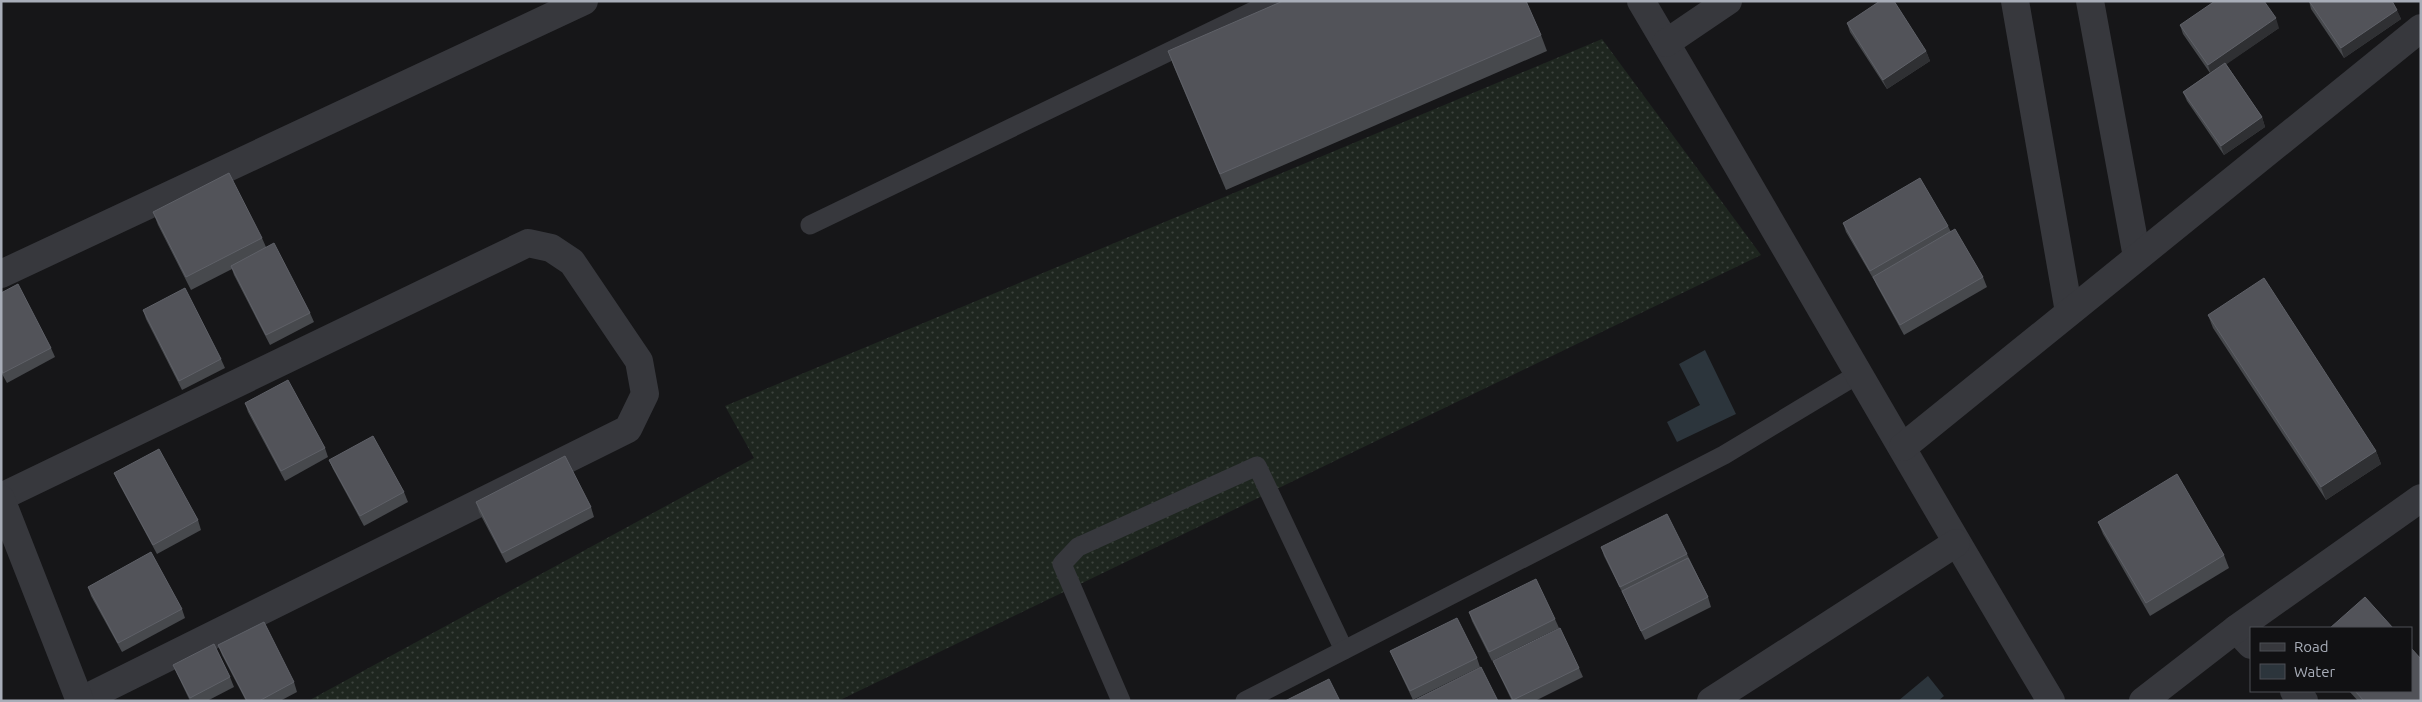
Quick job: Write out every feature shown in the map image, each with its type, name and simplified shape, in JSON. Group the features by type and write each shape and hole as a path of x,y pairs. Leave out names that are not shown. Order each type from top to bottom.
{"street":[{"path":"1,274 584,1"},
{"path":"1641,1 1860,373 1956,542 2051,701"},
{"path":"1666,43 1728,1"},
{"path":"2015,1 2069,312"},
{"path":"2090,1 2137,257"},
{"path":"1902,447 2421,28"},
{"path":"528,243 551,248 572,262 639,361 645,394 628,429 80,701 1,498 528,243"},
{"path":"2256,627 2421,498"},
{"path":"1711,701 1956,542"},
{"path":"2143,701 2243,637"},
{"path":"2295,692 2304,701"}],"lane":[{"path":"810,224 1274,1"},
{"path":"1245,701 1724,455 1860,373"},
{"path":"1121,701 1062,564 1078,547 1257,466 1344,650"}],"shaded area":[{"path":"1602,39 1761,255 838,701 308,701 754,458 725,406"}],"water":[{"path":"1705,350 1736,414 1677,442 1667,422 1700,405 1679,364"},
{"path":"1928,676 1944,696 1938,701 1898,701"}],"building":[{"path":"1283,1 1526,1 1541,35 1220,174 1168,51"},
{"path":"1880,1 1894,1 1926,51 1883,80 1847,23"},
{"path":"2215,1 2264,1 2276,18 2208,65 2180,25"},
{"path":"2309,1 2392,1 2397,10 2341,48"},
{"path":"2225,63 2262,117 2221,146 2183,92"},
{"path":"229,173 262,238 186,277 153,212"},
{"path":"1920,178 1948,226 1870,271 1843,223"},
{"path":"1955,229 1983,277 1900,325 1873,277"},
{"path":"274,243 310,313 266,335 231,266"},
{"path":"2264,278 2376,451 2321,487 2208,315"},
{"path":"18,284 51,348 3,373 1,369 1,293"},
{"path":"185,288 221,359 179,381 143,310"},
{"path":"288,380 325,448 281,471 245,403"},
{"path":"373,436 404,492 360,516 329,460"},
{"path":"159,449 198,520 153,545 114,473"},
{"path":"565,456 591,507 502,553 476,502"},
{"path":"2177,474 2224,555 2146,603 2098,522"},
{"path":"1667,514 1687,554 1620,587 1601,547"},
{"path":"151,552 182,609 118,643 88,587"},
{"path":"1688,558 1708,597 1641,631 1622,591"},
{"path":"1536,579 1555,619 1489,652 1469,612"},
{"path":"2365,597 2392,627 2331,627"},
{"path":"1457,618 1477,658 1410,691 1390,651"},
{"path":"264,622 294,682 259,701 247,701 218,645"},
{"path":"1560,628 1579,668 1513,700 1493,661"},
{"path":"214,644 230,677 190,698 173,665"},
{"path":"2412,649 2421,659 2421,701 2364,701 2356,692 2412,692"},
{"path":"1481,667 1498,701 1415,701 1415,700"},
{"path":"1329,679 1340,701 1285,701"}]}
